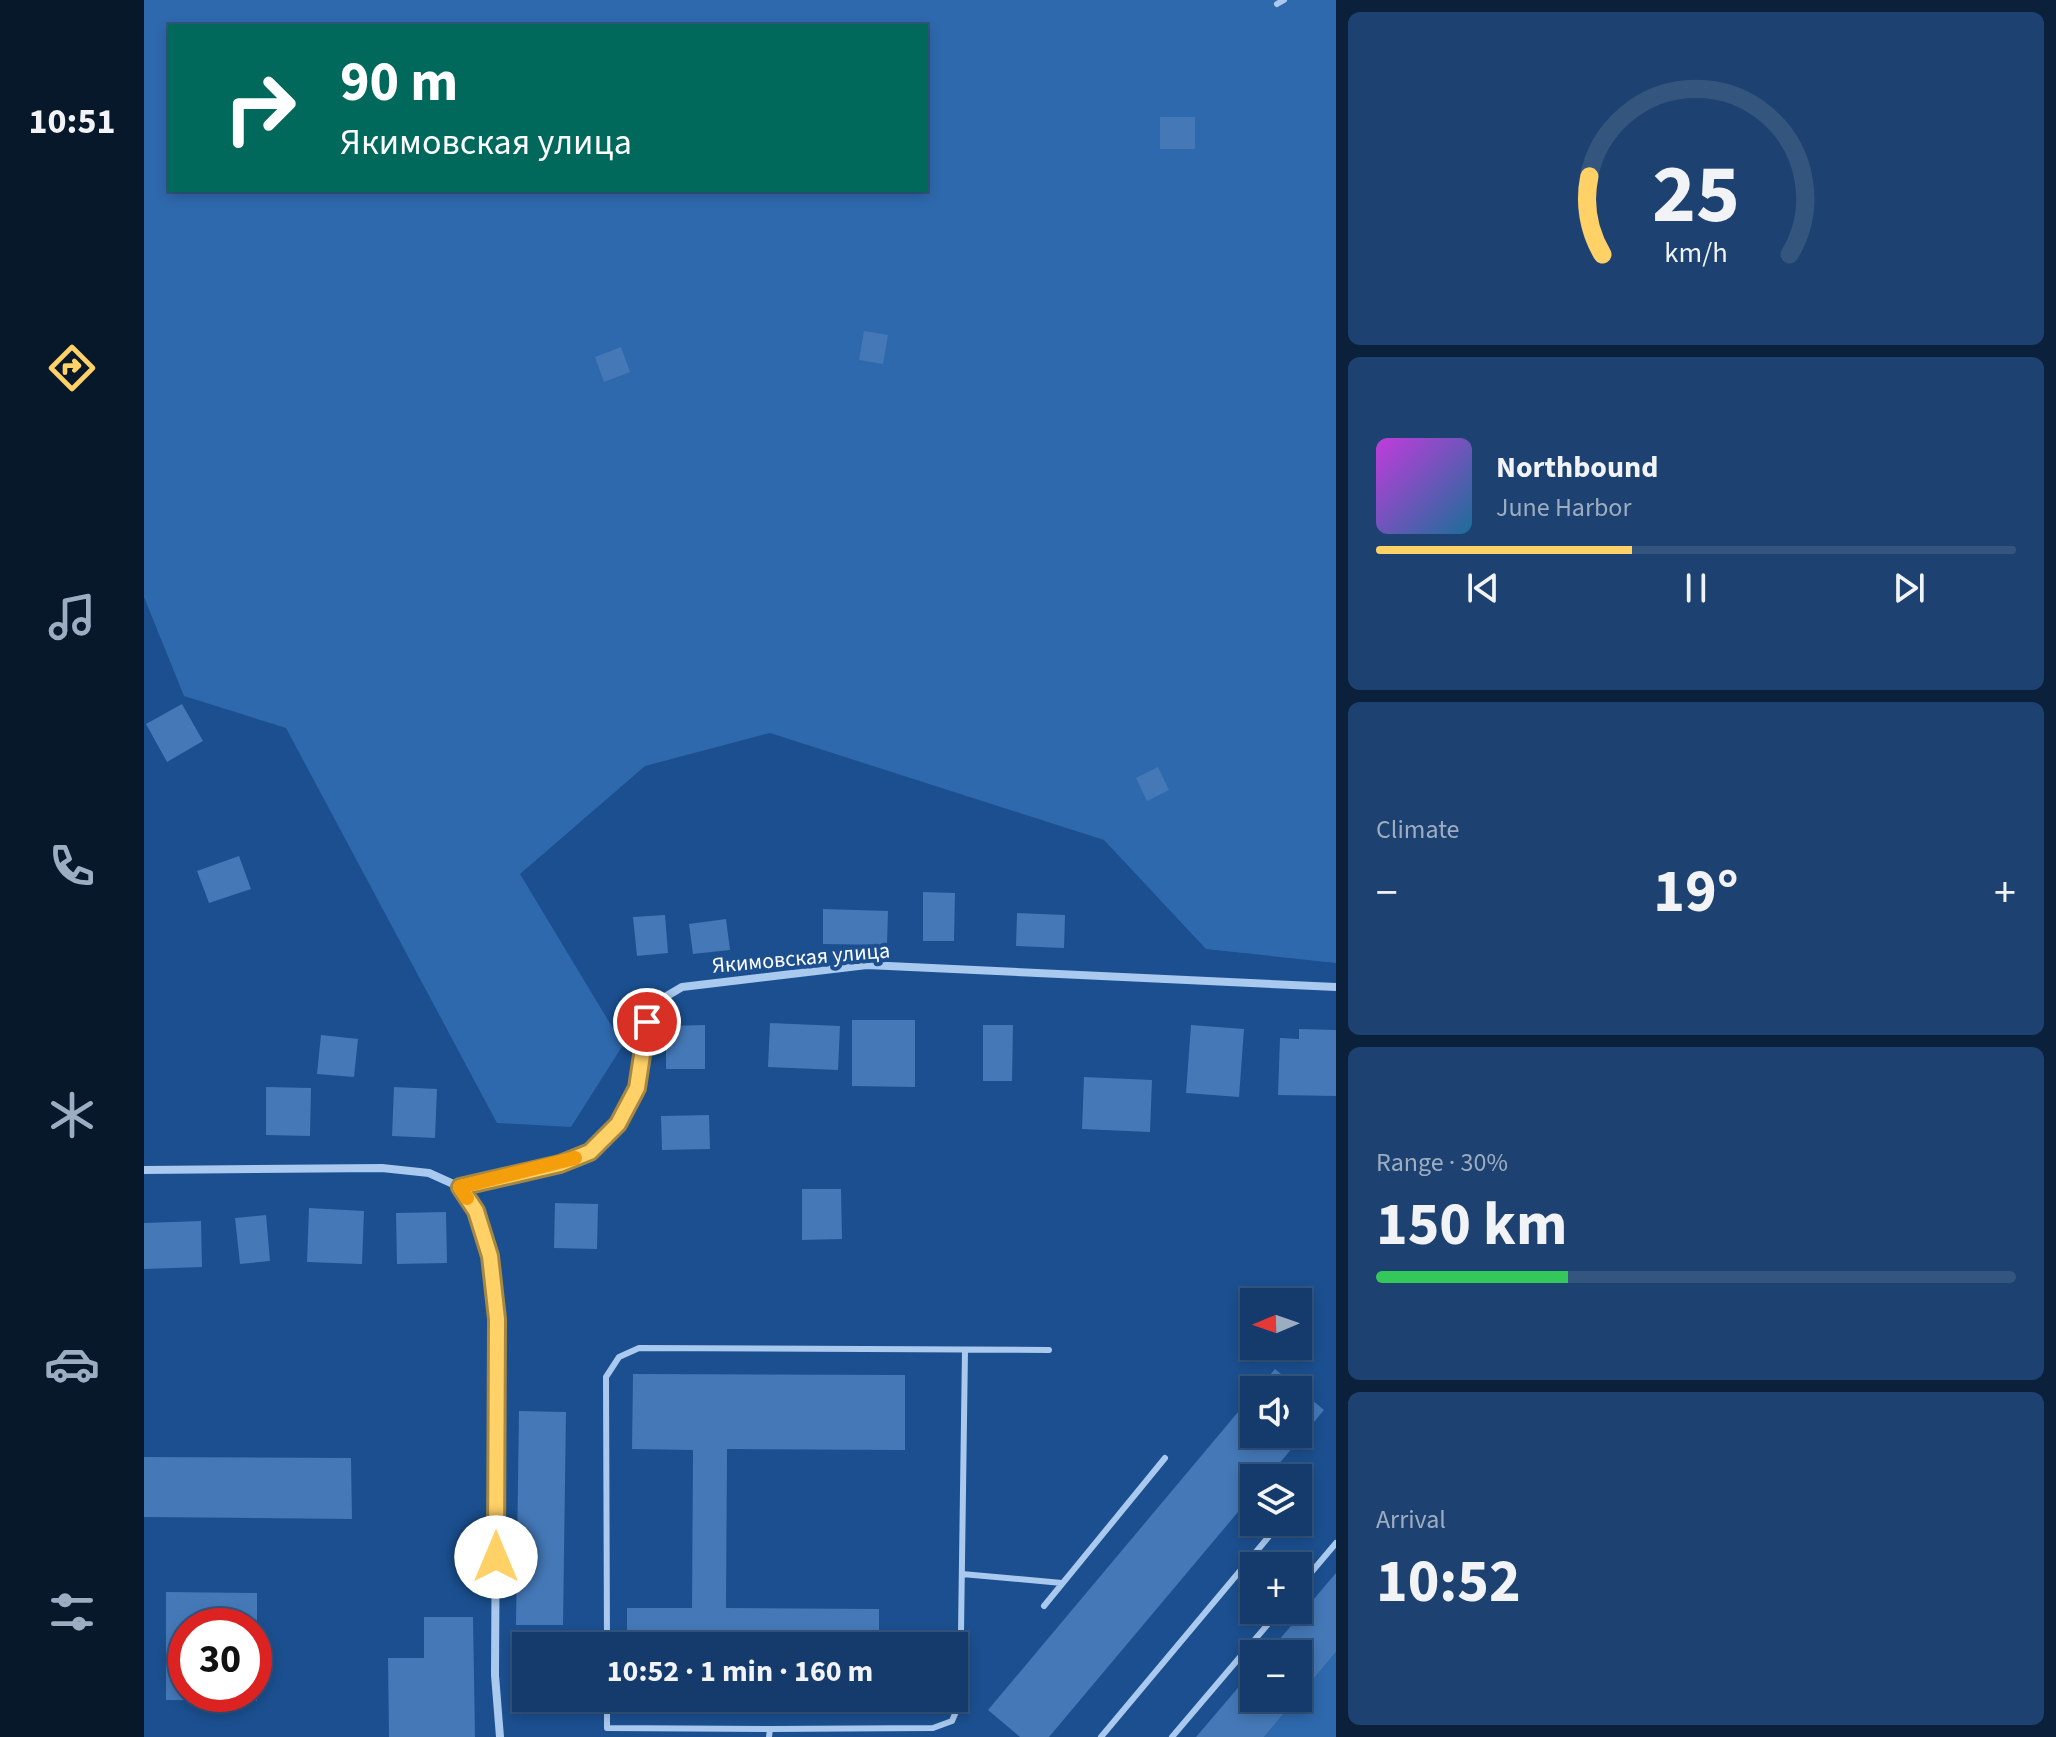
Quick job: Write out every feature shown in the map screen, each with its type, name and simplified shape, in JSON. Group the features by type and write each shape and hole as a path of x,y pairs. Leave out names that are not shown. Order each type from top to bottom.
{"street":[{"name":"Якимовская улица","path":"460,1187 560,1164 590,1152 618,1124 637,1088 647,1022 660,1000 682,987 867,965 1336,987"},
{"path":"144,1170 382,1168 429,1173 460,1187 476,1211 490,1256 497,1319 495,1675 500,1737"}],"lane":[{"path":"607,1632 606,1377 619,1357 639,1348 1049,1350"},
{"path":"607,1712 607,1728 769,1733 933,1728 952,1721 960,1702 965,1350"},
{"path":"1044,1606 1165,1458"},
{"path":"1101,1737 1269,1536"},
{"path":"1312,1571 1336,1543"},
{"path":"962,1574 1062,1583"},
{"path":"1172,1737 1268,1624"}],"shaded area":[{"path":"144,0 1336,0 1336,963 1206,949 1104,840 770,733 645,766 520,874 623,1045 571,1127 497,1123 286,728 184,696 144,597"},
{"path":"1336,1652 1336,1737 1264,1737 1285,1712 1312,1712 1312,1680"}],"building":[{"path":"1160,117 1195,117 1195,149 1160,149"},
{"path":"864,331 888,335 883,364 859,360"},
{"path":"621,347 630,372 604,382 595,357"},
{"path":"182,704 203,741 167,762 146,724"},
{"path":"1158,767 1169,790 1147,801 1136,778"},
{"path":"239,856 251,889 209,903 197,871"},
{"path":"923,892 955,893 954,941 923,941"},
{"path":"823,909 888,911 887,945 823,944"},
{"path":"1017,913 1065,915 1064,948 1016,946"},
{"path":"665,915 668,953 637,956 633,917"},
{"path":"726,919 730,950 693,954 689,924"},
{"path":"852,1020 915,1020 915,1087 852,1086"},
{"path":"770,1023 840,1026 838,1070 768,1067"},
{"path":"705,1025 705,1069 666,1069 666,1026"},
{"path":"983,1025 1013,1025 1012,1081 983,1081"},
{"path":"1191,1025 1244,1029 1239,1097 1186,1093"},
{"path":"1299,1029 1336,1030 1336,1096 1278,1095 1280,1038 1299,1039"},
{"path":"321,1035 358,1039 354,1077 317,1074"},
{"path":"1084,1077 1152,1080 1150,1132 1082,1129"},
{"path":"266,1087 311,1088 310,1136 266,1135"},
{"path":"394,1087 437,1089 435,1138 392,1136"},
{"path":"709,1115 710,1149 662,1150 661,1116"},
{"path":"802,1189 841,1189 842,1239 802,1240"},
{"path":"555,1203 598,1204 597,1249 554,1248"},
{"path":"309,1208 364,1211 362,1264 307,1262"},
{"path":"446,1212 447,1263 397,1264 396,1213"},
{"path":"266,1215 270,1261 240,1264 235,1218"},
{"path":"201,1221 202,1267 144,1269 144,1223"},
{"path":"1275,1369 1283,1376 1269,1376"},
{"path":"633,1374 905,1375 905,1450 727,1449 726,1608 879,1609 879,1632 627,1632 627,1608 692,1608 693,1450 632,1449"},
{"path":"1312,1400 1324,1410 1312,1424"},
{"path":"1240,1410 1240,1448 1292,1448 1279,1464 1240,1464 1240,1510 1049,1737 1020,1737 988,1710"},
{"path":"519,1411 566,1412 563,1625 516,1625"},
{"path":"144,1457 351,1458 352,1519 144,1517"},
{"path":"1336,1573 1336,1652 1312,1680 1312,1640 1279,1640 1293,1624 1312,1624 1312,1601"},
{"path":"166,1592 257,1593 257,1608 168,1608 166,1700"},
{"path":"424,1617 473,1617 475,1737 389,1737 388,1658 424,1658"},
{"path":"1240,1685 1240,1712 1285,1712 1264,1737 1196,1737"}],"slow traffic":[{"path":"467,1198 460,1187 575,1158"}],"route":[{"path":"496,1557 497,1319 490,1256 476,1211 460,1187 560,1164 590,1152 618,1124 637,1088 647,1022"}]}
